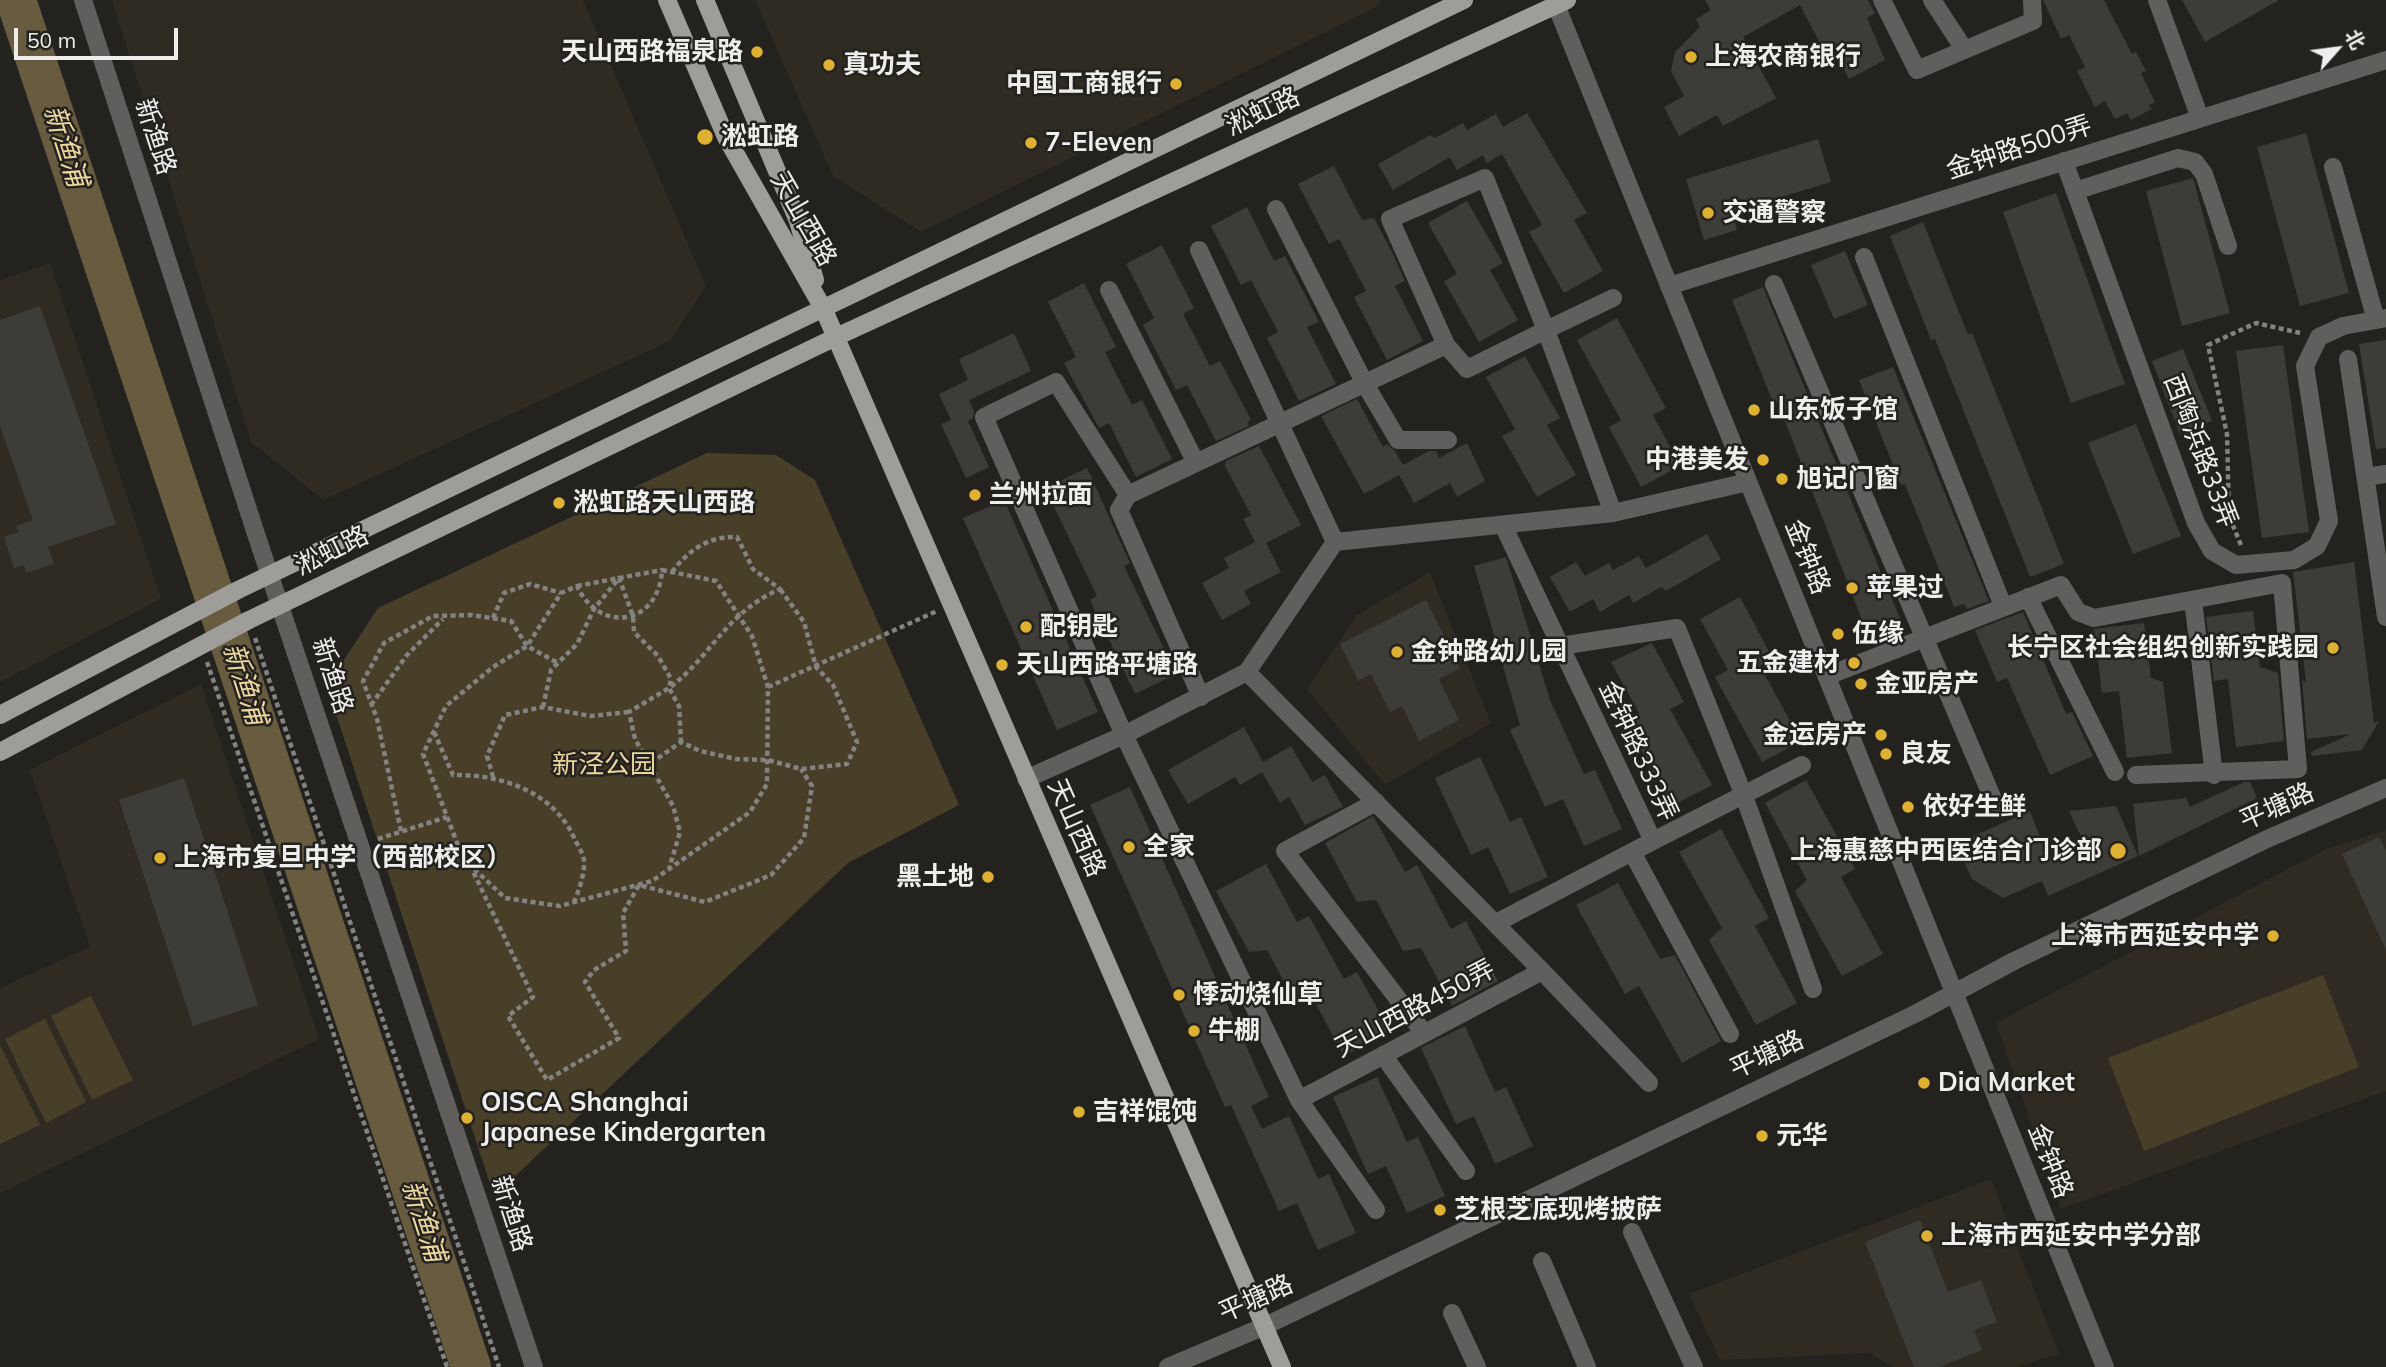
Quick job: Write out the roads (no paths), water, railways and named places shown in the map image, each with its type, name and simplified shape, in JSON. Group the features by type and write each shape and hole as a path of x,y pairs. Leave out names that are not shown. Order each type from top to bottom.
{"main road":[{"name":"天山西路","path":"667,0 726,137 824,310 1282,1367"},
{"name":"天山西路","path":"705,0 798,221 824,310"},
{"name":"淞虹路","path":"0,715 239,590 1464,0"},
{"name":"淞虹路","path":"0,752 249,620 836,337 1559,2"}],"street":[{"name":"新渔路","path":"83,0 270,576 534,1367"},
{"path":"1882,0 1917,70 2033,21 2032,0"},
{"path":"1932,0 1964,50"},
{"path":"2157,0 2200,118"},
{"name":"金钟路","path":"1559,2 1669,286 2105,1367"},
{"name":"金钟路500弄","path":"1669,286 2386,60"},
{"path":"2075,191 2178,158 2195,162 2204,174 2228,246"},
{"name":"西陶浜路33弄","path":"2064,161 2196,523 2212,551 2236,565 2294,560 2317,546 2329,521 2305,366 2319,337 2343,326 2381,319"},
{"path":"2333,167 2381,319"},
{"path":"1613,298 1546,330 1467,369 1446,345 1390,219 1485,178 1546,330 1613,513"},
{"path":"1276,209 1364,384 1398,440 1448,440"},
{"path":"1199,250 1335,542"},
{"path":"1864,257 2003,607"},
{"path":"1774,284 1922,638 1995,804"},
{"path":"1109,290 1196,463"},
{"path":"1201,697 1119,510 1128,495 1446,345"},
{"path":"2348,359 2386,617"},
{"path":"1128,495 1056,382 984,417 1125,735 1299,1100 1376,1210"},
{"path":"2366,477 2386,474"},
{"path":"1335,542 1613,513 1748,482"},
{"name":"金钟路333弄","path":"1496,923 1653,841 1503,525"},
{"path":"1026,779 1125,735 1247,672 1335,542"},
{"path":"1827,677 2061,585 2078,612 2094,618 2283,583 2298,769 2214,775 2136,775"},
{"path":"2028,597 2115,772"},
{"path":"2193,600 2214,775"},
{"path":"1560,646 1677,628 1744,796 1813,989"},
{"name":"天山西路450弄","path":"1247,672 1542,971 1299,1100"},
{"path":"1653,841 1802,765"},
{"name":"平塘路","path":"1168,1367 1265,1326 1953,994 2267,839 2386,788"},
{"path":"1376,802 1285,851 1424,1032"},
{"path":"1632,852 1730,1034"},
{"path":"1542,971 1649,1083"},
{"path":"1383,1055 1466,1171"},
{"path":"1632,1231 1694,1367"},
{"path":"1542,1261 1587,1367"},
{"path":"1452,1313 1477,1367"}],"waterway":[{"name":"新渔浦","path":"16,0 471,1367"}],"place":[{"name":"天山西路福泉路","path":"757,52"},
{"name":"上海农商银行","path":"1691,57"},
{"name":"真功夫","path":"829,65"},
{"name":"中国工商银行","path":"1176,84"},
{"name":"淞虹路","path":"705,137"},
{"name":"7-Eleven","path":"1031,143"},
{"name":"交通警察","path":"1708,213"},
{"name":"山东饭子馆","path":"1754,410"},
{"name":"中港美发","path":"1763,460"},
{"name":"旭记门窗","path":"1782,479"},
{"name":"兰州拉面","path":"975,495"},
{"name":"淞虹路天山西路","path":"559,503"},
{"name":"苹果过","path":"1852,588"},
{"name":"配钥匙","path":"1026,627"},
{"name":"伍缘","path":"1838,634"},
{"name":"长宁区社会组织创新实践园","path":"2333,648"},
{"name":"金钟路幼儿园","path":"1397,652"},
{"name":"五金建材","path":"1854,663"},
{"name":"天山西路平塘路","path":"1002,665"},
{"name":"金亚房产","path":"1861,684"},
{"name":"金运房产","path":"1881,735"},
{"name":"良友","path":"1886,754"},
{"name":"依好生鲜","path":"1908,807"},
{"name":"全家","path":"1129,847"},
{"name":"上海惠慈中西医结合门诊部","path":"2118,851"},
{"name":"上海市复旦中学（西部校区）","path":"160,858"},
{"name":"黑土地","path":"988,877"},
{"name":"上海市西延安中学","path":"2273,936"},
{"name":"悸动烧仙草","path":"1179,995"},
{"name":"牛棚","path":"1194,1031"},
{"name":"Dia Market","path":"1924,1083"},
{"name":"吉祥馄饨","path":"1079,1112"},
{"name":"OISCA Shanghai Japanese Kindergarten","path":"467,1118"},
{"name":"元华","path":"1762,1136"},
{"name":"芝根芝底现烤披萨","path":"1440,1210"},
{"name":"上海市西延安中学分部","path":"1927,1236"}],"park label":[{"name":"新泾公园","path":"604,765"}]}
